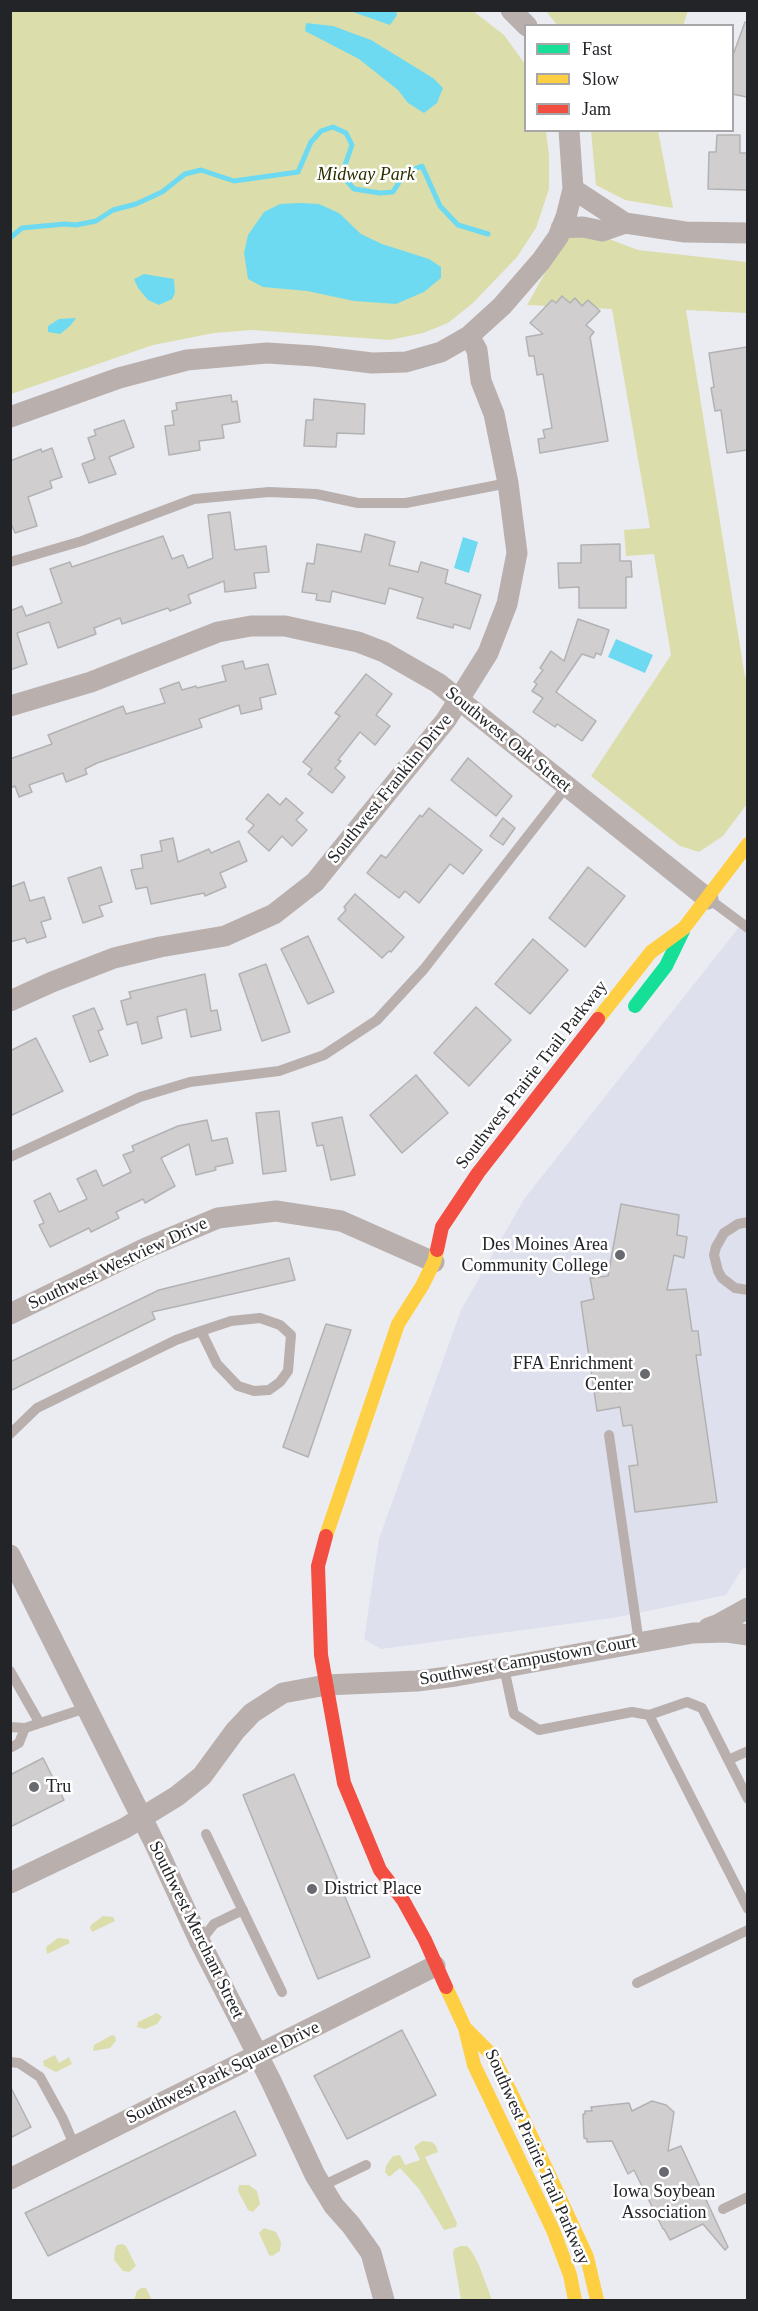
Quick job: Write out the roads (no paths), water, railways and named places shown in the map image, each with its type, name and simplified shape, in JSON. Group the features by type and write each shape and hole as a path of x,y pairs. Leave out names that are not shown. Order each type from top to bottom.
{"street":[{"path":"511,10 524,24"},
{"path":"10,417 119,378 188,360 267,353 372,363 406,362 441,352 470,336 510,297 541,261 561,228 573,189 569,132"},
{"path":"573,189 625,223 685,232 747,233"},
{"path":"561,228 583,227 602,231 625,223"},
{"name":"Southwest Franklin Drive","path":"10,1001 52,981 114,958 160,946 225,936 274,915 315,882 447,720 488,653 507,604 517,554 508,483 494,414 481,381 477,350 470,336"},
{"name":"Southwest Franklin Drive","path":"441,352 470,368 481,381"},
{"name":"Southwest Oak Street","path":"10,706 91,682 218,632 251,626 285,626 357,642 412,666 460,700 708,899"},
{"name":"Southwest Prairie Trail Parkway","path":"623,1020 666,966 684,928 708,899 747,844"},
{"name":"Southwest Prairie Trail Parkway","path":"434,1262 442,1227 478,1173 651,952 684,928"},
{"name":"Southwest Westview Drive","path":"10,1314 146,1248 218,1218 276,1211 341,1221 434,1262"},
{"name":"Southwest Prairie Trail Parkway","path":"454,1238 434,1262 398,1324 330,1517 318,1566 319,1636 344,1783 380,1870 403,1900 425,1940 465,2028 474,2065 553,2230 570,2275 575,2301"},
{"name":"Southwest Prairie Trail Parkway","path":"412,1329 422,1286"},
{"path":"348,1516 380,1419"},
{"name":"Southwest Merchant Street","path":"13,1567 141,1818 322,2186 334,2206 371,2253 384,2301"},
{"name":"Southwest Prairie Trail Parkway","path":"320,1610 332,1578"},
{"name":"Southwest Campustown Court","path":"693,1633 719,1624 747,1608"},
{"name":"Southwest Campustown Court","path":"10,1883 141,1818 177,1796 202,1776 235,1731 252,1713 283,1693 326,1685 417,1681 504,1668 693,1633 727,1632 747,1635"},
{"name":"Southwest Prairie Trail Parkway","path":"339,1745 356,1769"},
{"name":"Southwest Prairie Trail Parkway","path":"398,1871 403,1900"},
{"name":"Southwest Park Square Drive","path":"10,2179 435,1966"},
{"name":"Southwest Prairie Trail Parkway","path":"465,2028 492,2055 514,2099 587,2257 597,2301"}],"lane":[{"path":"10,562 82,541 194,499 269,492 316,494 358,503 406,503 508,483"},
{"path":"10,1157 140,1097 190,1082 279,1071 324,1055 377,1020 424,969 566,787"},
{"path":"708,899 747,928"},
{"path":"747,1222 738,1224 724,1233 719,1239 714,1255 722,1278 735,1288 747,1290"},
{"path":"10,1434 37,1408 138,1358 201,1330 231,1321 260,1318 280,1324 291,1335 288,1371 269,1390 254,1391 237,1386 217,1364 201,1330"},
{"path":"609,1435 639,1642"},
{"path":"504,1668 514,1714 539,1730 632,1712 649,1715 687,1702 702,1708 747,1798"},
{"path":"10,1671 39,1722"},
{"path":"10,1727 25,1728 86,1708"},
{"path":"649,1715 747,1909"},
{"path":"10,1748 20,1743 25,1728"},
{"path":"728,1760 747,1751"},
{"path":"206,1834 282,1992"},
{"path":"200,1942 214,1924 243,1910"},
{"path":"636,1983 747,1930"},
{"path":"10,2062 19,2063 40,2077 75,2147"},
{"path":"322,2186 366,2165"},
{"path":"723,2209 747,2197"}],"water":[{"path":"350,11 396,11 397,15 390,25"},
{"path":"306,23 333,26 371,40 433,78 443,88 437,103 424,113 408,103 398,90 359,59 305,31"},
{"path":"280,204 319,204 339,213 361,234 382,244 429,259 441,267 441,278 424,292 396,304 354,301 307,291 263,287 248,279 244,253 248,235 264,212"},
{"path":"144,274 174,279 175,293 172,299 159,305 148,300 134,279"},
{"path":"76,318 60,334 48,332 48,326 59,319"},
{"path":"463,537 478,542 469,573 454,568"},
{"path":"616,639 653,655 645,673 608,657"}],"waterway":[{"path":"10,238 22,228 76,225 96,221 113,210 136,204 162,192 185,174 201,170 234,181 298,172 311,142 321,131 333,127 346,133 352,145 344,168 346,180 354,189 380,193 393,192 405,173 422,166 440,206 458,225 488,234"}],"place":[{"name":"Des Moines Area Community College","path":"620,1255"},
{"name":"FFA Enrichment Center","path":"645,1374"},
{"name":"Tru","path":"34,1787"},
{"name":"District Place","path":"312,1889"},
{"name":"Iowa Soybean Association","path":"664,2172"}],"park label":[{"name":"Midway Park","path":"366,175"}]}
